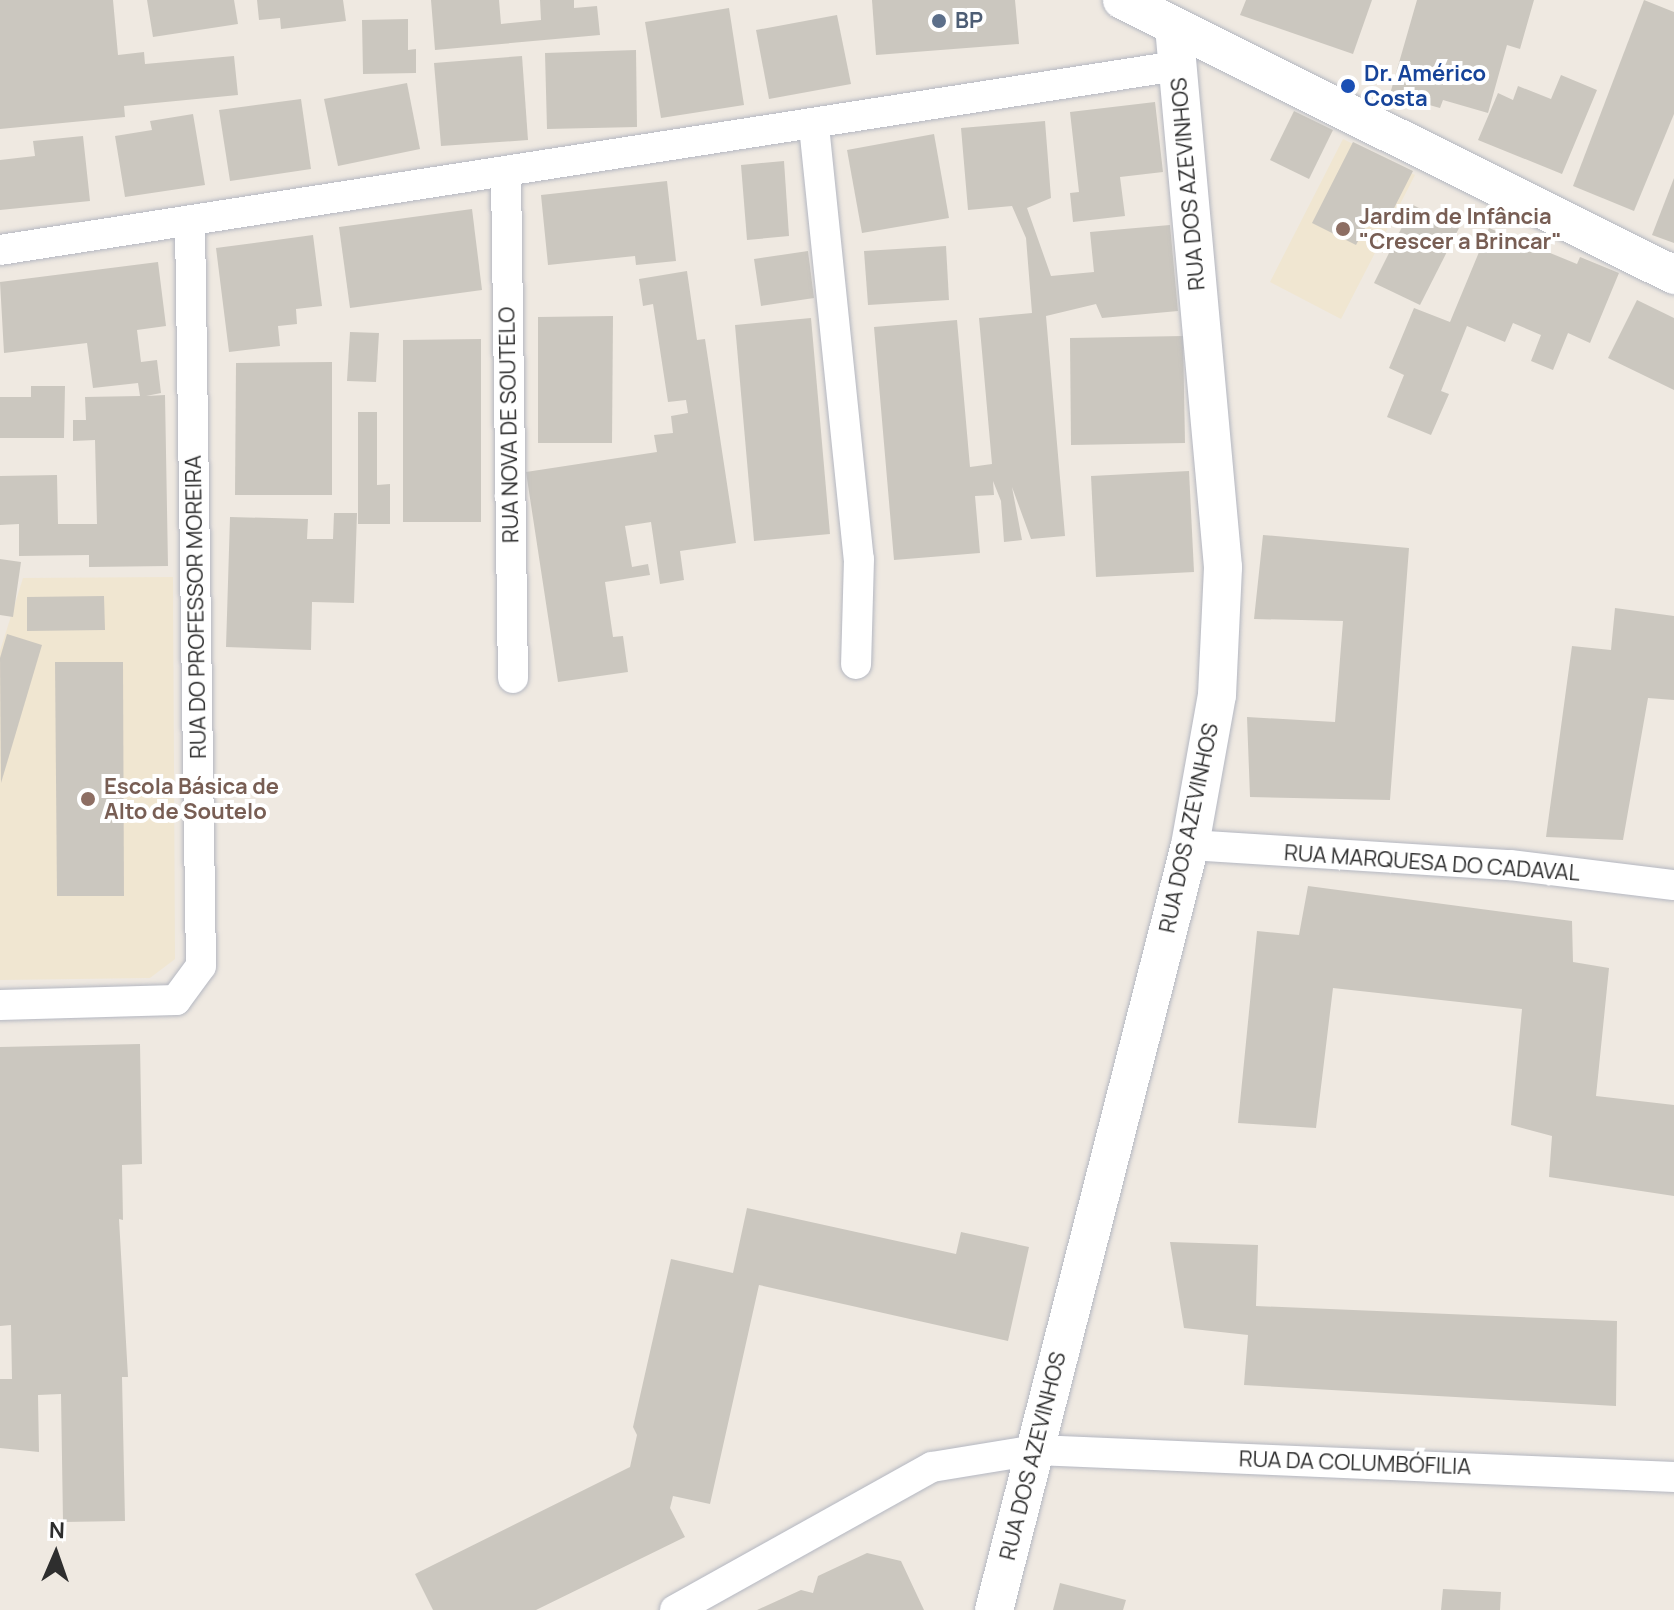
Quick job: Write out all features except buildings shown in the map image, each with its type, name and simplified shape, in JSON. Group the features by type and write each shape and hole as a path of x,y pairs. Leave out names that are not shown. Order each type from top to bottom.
{"street":[{"path":"1122,0 1674,275"},
{"name":"RUA DOS AZEVINHOS","path":"994,1610 1190,845 1217,695 1223,567 1174,26"},
{"path":"0,250 814,126 1177,66"},
{"path":"814,126 859,559 856,664"},
{"name":"RUA NOVA DE SOUTELO","path":"506,173 513,678"},
{"name":"RUA DO PROFESSOR MOREIRA","path":"0,1005 176,1000 201,966 190,222"},
{"name":"RUA MARQUESA DO CADAVAL","path":"1190,845 1510,865 1674,885"},
{"name":"RUA DA COLUMBÓFILIA","path":"675,1610 932,1467 1036,1450 1674,1477"}],"shaded area":[{"name":"Jardim de Infância \"Crescer a Brincar\"","path":"1343,139 1415,175 1341,319 1270,282"},
{"name":"Escola Básica de Alto de Soutelo","path":"173,577 175,959 150,978 0,980 0,651 23,578"}],"place":[{"name":"BP","path":"939,21"},
{"name":"Dr. Américo Costa","path":"1348,86"},
{"name":"Jardim de Infância \"Crescer a Brincar\"","path":"1343,229"},
{"name":"Escola Básica de Alto de Soutelo","path":"88,799"}]}
